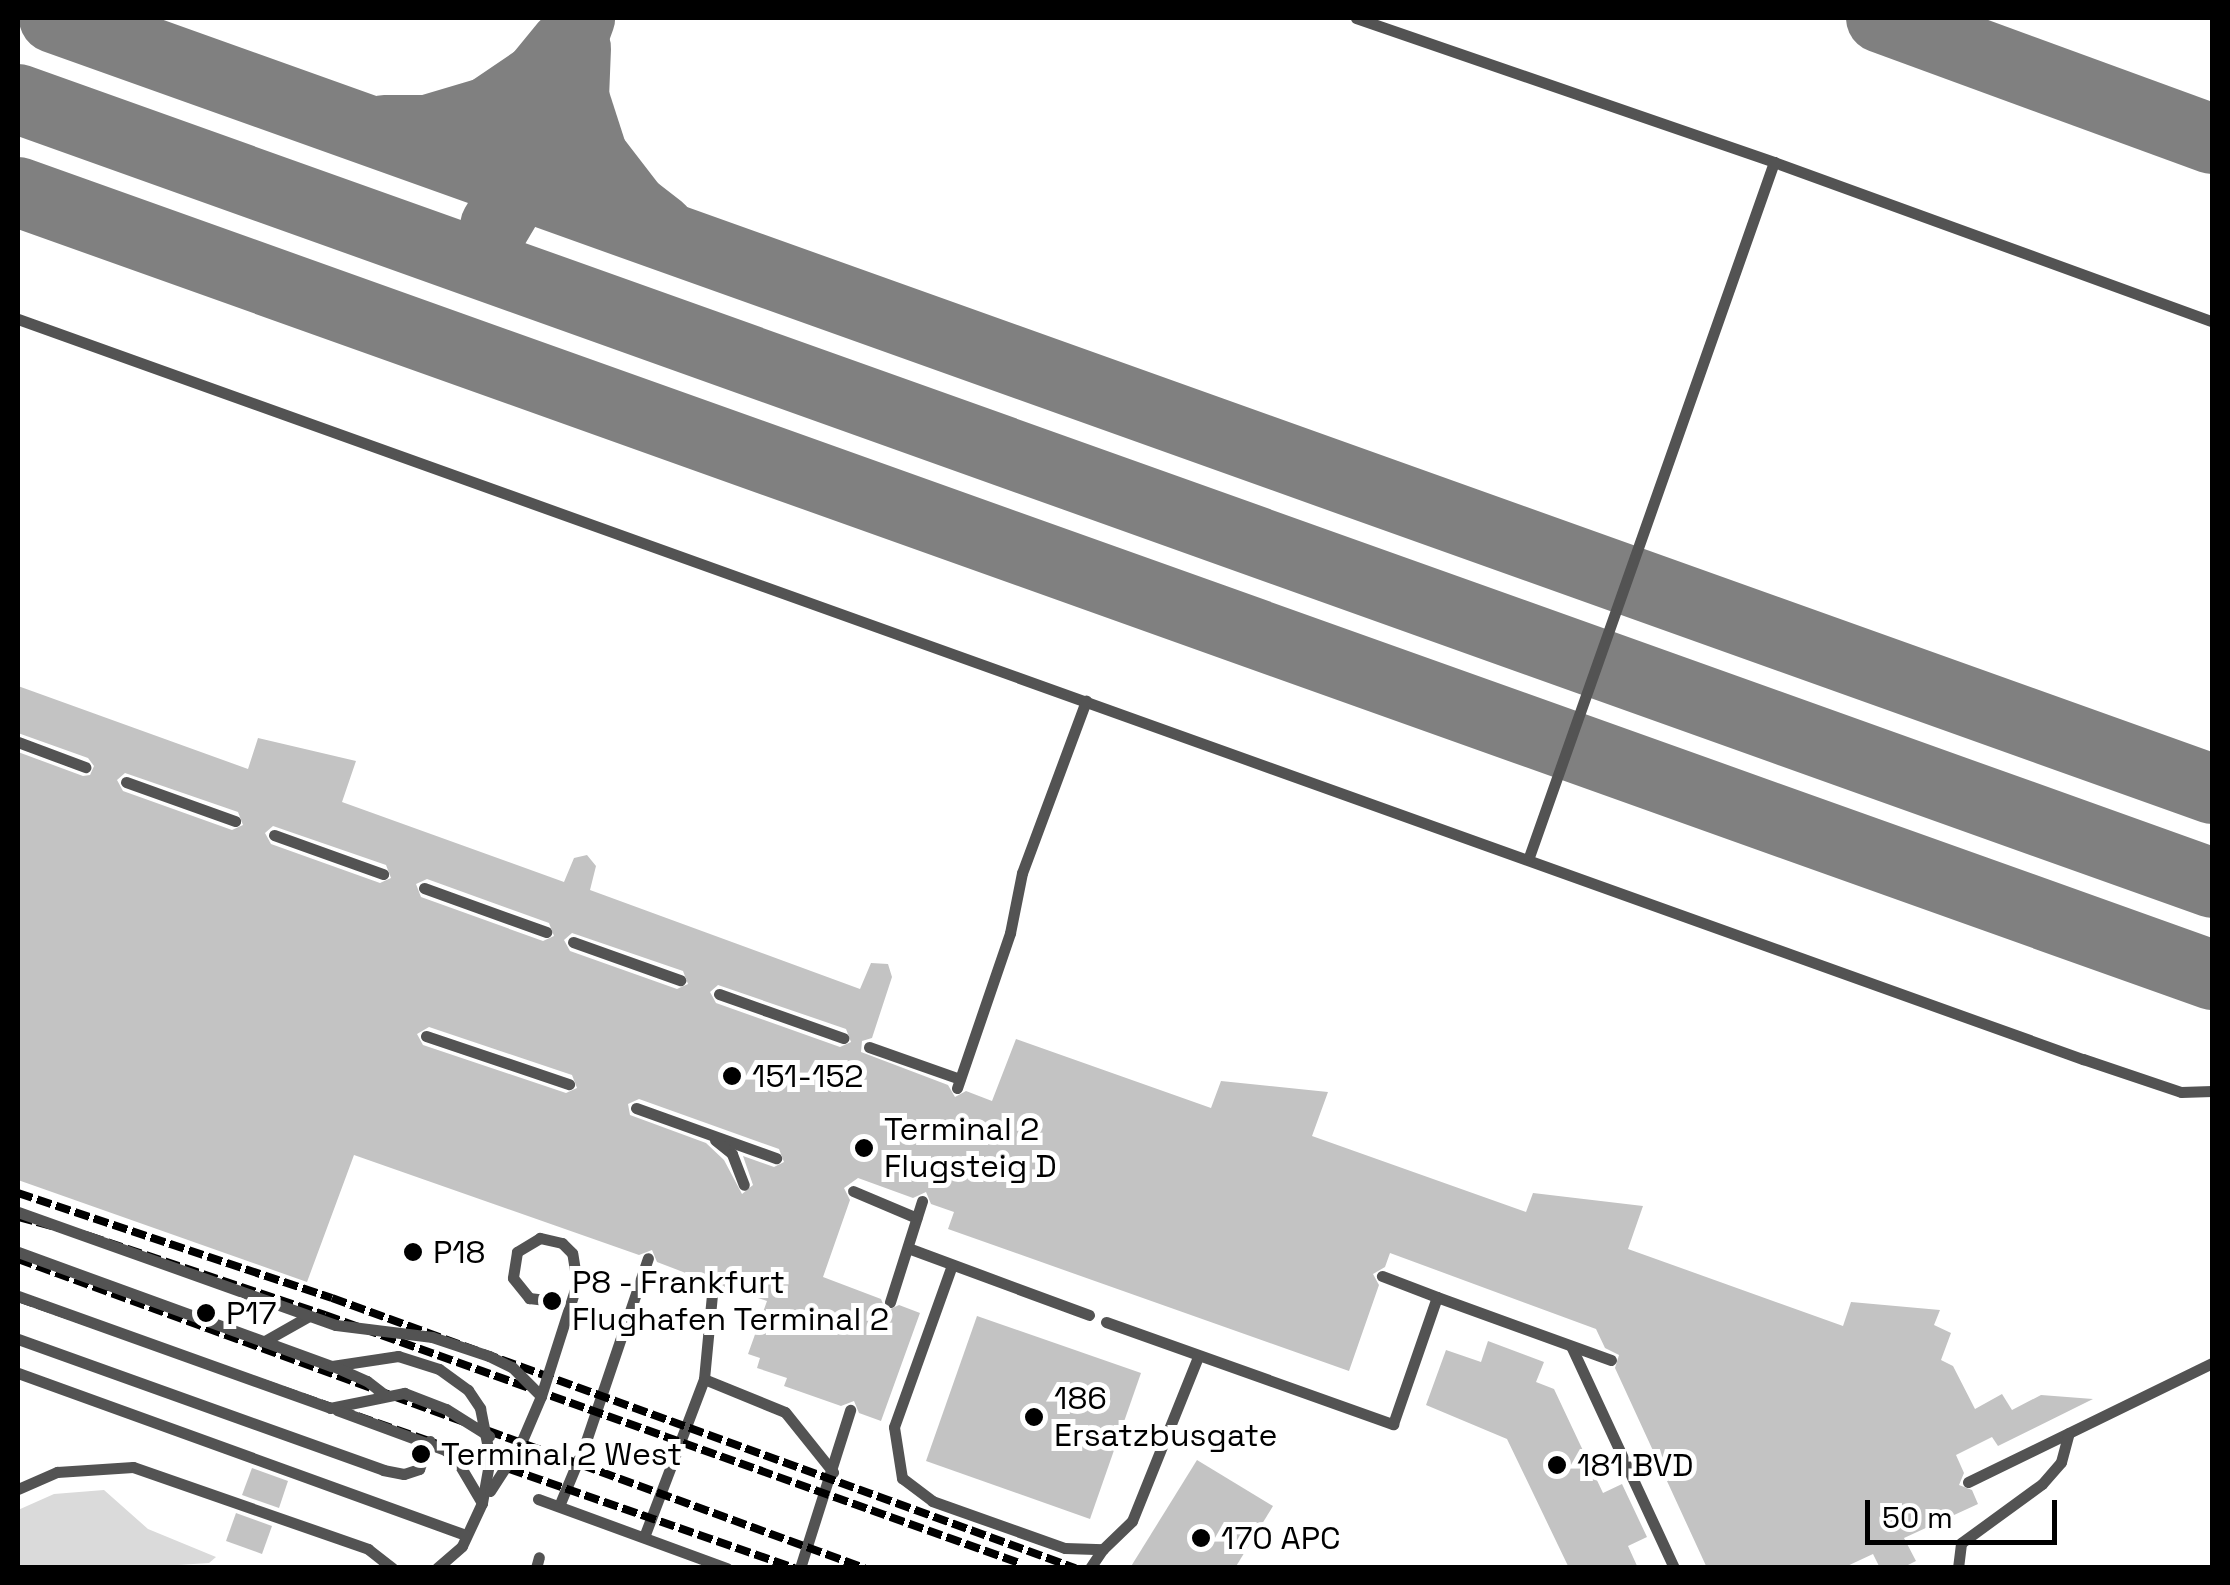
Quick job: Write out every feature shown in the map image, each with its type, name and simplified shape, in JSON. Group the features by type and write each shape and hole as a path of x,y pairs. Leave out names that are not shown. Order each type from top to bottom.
{"lane":[{"path":"1356,18 1774,162 2212,321"},
{"path":"1528,857 1774,162"},
{"path":"18,319 2164,1087 2190,1094 2212,1091"},
{"path":"870,1047 958,1084 1010,932 1022,873 1086,702"},
{"path":"18,742 86,767"},
{"path":"126,782 235,821"},
{"path":"274,835 383,874"},
{"path":"424,888 546,932"},
{"path":"573,942 680,980"},
{"path":"720,994 843,1038"},
{"path":"426,1036 569,1084"},
{"path":"636,1108 776,1158"},
{"path":"708,1134 732,1154 744,1185"},
{"path":"853,1191 917,1218"},
{"path":"890,1302 922,1201"},
{"path":"18,1212 336,1325 432,1337 475,1352 512,1366 541,1396"},
{"path":"438,1568 454,1555 482,1502 521,1443 541,1396 577,1283 572,1254 562,1243 540,1238 518,1252 514,1278 529,1298 552,1301"},
{"path":"908,1248 1089,1316"},
{"path":"18,1252 332,1366 367,1381 386,1395"},
{"path":"558,1506 586,1441 648,1258"},
{"path":"952,1264 894,1427 902,1478 932,1501 1065,1548 1103,1548"},
{"path":"1382,1276 1611,1360"},
{"path":"644,1537 704,1379 713,1282"},
{"path":"18,1296 430,1441 456,1460 482,1502"},
{"path":"1106,1322 1393,1424 1436,1297"},
{"path":"263,1342 309,1316"},
{"path":"18,1339 383,1470 404,1474 419,1469 430,1441"},
{"path":"1572,1348 1674,1568"},
{"path":"332,1366 398,1356 429,1364 468,1390 488,1436 490,1473 482,1502"},
{"path":"1090,1568 1103,1548 1132,1521 1198,1357"},
{"path":"1968,1482 2212,1363"},
{"path":"18,1373 466,1536"},
{"path":"704,1379 785,1412 833,1472"},
{"path":"330,1408 395,1392 416,1397 488,1436"},
{"path":"800,1568 850,1410"},
{"path":"1958,1568 1961,1543 2042,1484 2061,1462 2069,1433"},
{"path":"18,1489 57,1472 133,1467 368,1550 392,1568"},
{"path":"538,1499 727,1568"}],"shaded area":[{"path":"104,1490 148,1529 216,1557 209,1563 147,1567 18,1567 18,1510 54,1494"}],"building":[{"name":"Terminal 2 Flugsteig D","path":"18,686 248,769 258,738 356,761 342,802 564,882 574,858 587,855 596,866 590,890 860,989 871,963 888,964 892,977 872,1038 862,1041 861,1052 948,1085 955,1097 966,1091 992,1101 1016,1039 1211,1108 1221,1081 1328,1092 1312,1136 1526,1212 1533,1193 1643,1206 1628,1249 1843,1326 1851,1302 1940,1310 1934,1325 1951,1333 1941,1360 1953,1366 1975,1409 2002,1394 2012,1410 2041,1395 2093,1399 1998,1446 1992,1437 1956,1455 1964,1473 1959,1485 1972,1490 1978,1504 1904,1538 1916,1561 1902,1568 1880,1568 1873,1554 1843,1568 1707,1568 1615,1368 1619,1355 1605,1348 1596,1329 1390,1253 1385,1267 1373,1274 1379,1285 1349,1371 948,1229 954,1212 931,1204 926,1192 913,1198 858,1178 844,1188 850,1200 823,1277 881,1299 886,1311 899,1305 920,1313 881,1421 859,1413 854,1401 841,1406 784,1386 787,1378 757,1368 760,1358 748,1354 767,1301 722,1286 718,1275 704,1280 657,1262 652,1250 639,1255 354,1155 307,1282 18,1180 18,752 83,776 90,775 94,766 88,758 18,733","holes":["125,773 238,812 243,825 232,830 123,791 117,780","273,826 386,865 391,878 380,883 271,844 265,833","427,879 549,923 554,936 543,941 421,897 416,884","572,933 683,971 688,984 677,989 570,951 564,940","718,985 846,1029 851,1042 840,1047 716,1003 710,992","429,1027 572,1075 577,1088 566,1093 423,1045 417,1034","639,1099 779,1149 784,1162 774,1167 743,1156 753,1185 742,1194 724,1160 706,1143 630,1115 628,1104"]},
{"name":"186 Ersatzbusgate","path":"977,1316 1141,1373 1090,1519 926,1461"},
{"name":"181 BVD","path":"1488,1341 1544,1362 1536,1382 1554,1389 1603,1493 1622,1484 1647,1537 1628,1546 1638,1568 1569,1568 1507,1439 1426,1405 1446,1350 1481,1362"},
{"name":"170 APC","path":"1197,1460 1273,1506 1235,1568 1130,1568"},
{"path":"252,1468 288,1481 279,1508 242,1495"},
{"path":"236,1513 272,1526 262,1554 226,1541"}],"taxiway":[{"path":"54,18 2212,789"},
{"path":"495,226 520,184 580,18"},
{"path":"1881,18 2212,139"},
{"path":"384,130 427,130 488,112 538,78 565,45"},
{"path":"576,48 574,97 593,156 633,208 660,229"},
{"path":"18,99 2212,883"},
{"path":"18,192 2212,975"}],"railway":[{"path":"18,1193 332,1298 1075,1568"},
{"path":"18,1217 89,1236 325,1315 1019,1563"},
{"path":"18,1259 864,1568"},
{"path":"18,1298 794,1568"}],"place":[{"name":"151-152","path":"732,1076"},
{"name":"Terminal 2 Flugsteig D","path":"864,1148"},
{"name":"P18","path":"413,1252"},
{"name":"P8 - Frankfurt Flughafen Terminal 2","path":"552,1301"},
{"name":"P17","path":"206,1313"},
{"name":"186 Ersatzbusgate","path":"1034,1417"},
{"name":"Terminal 2 West","path":"421,1454"},
{"name":"181 BVD","path":"1557,1465"},
{"name":"170 APC","path":"1201,1538"}]}
